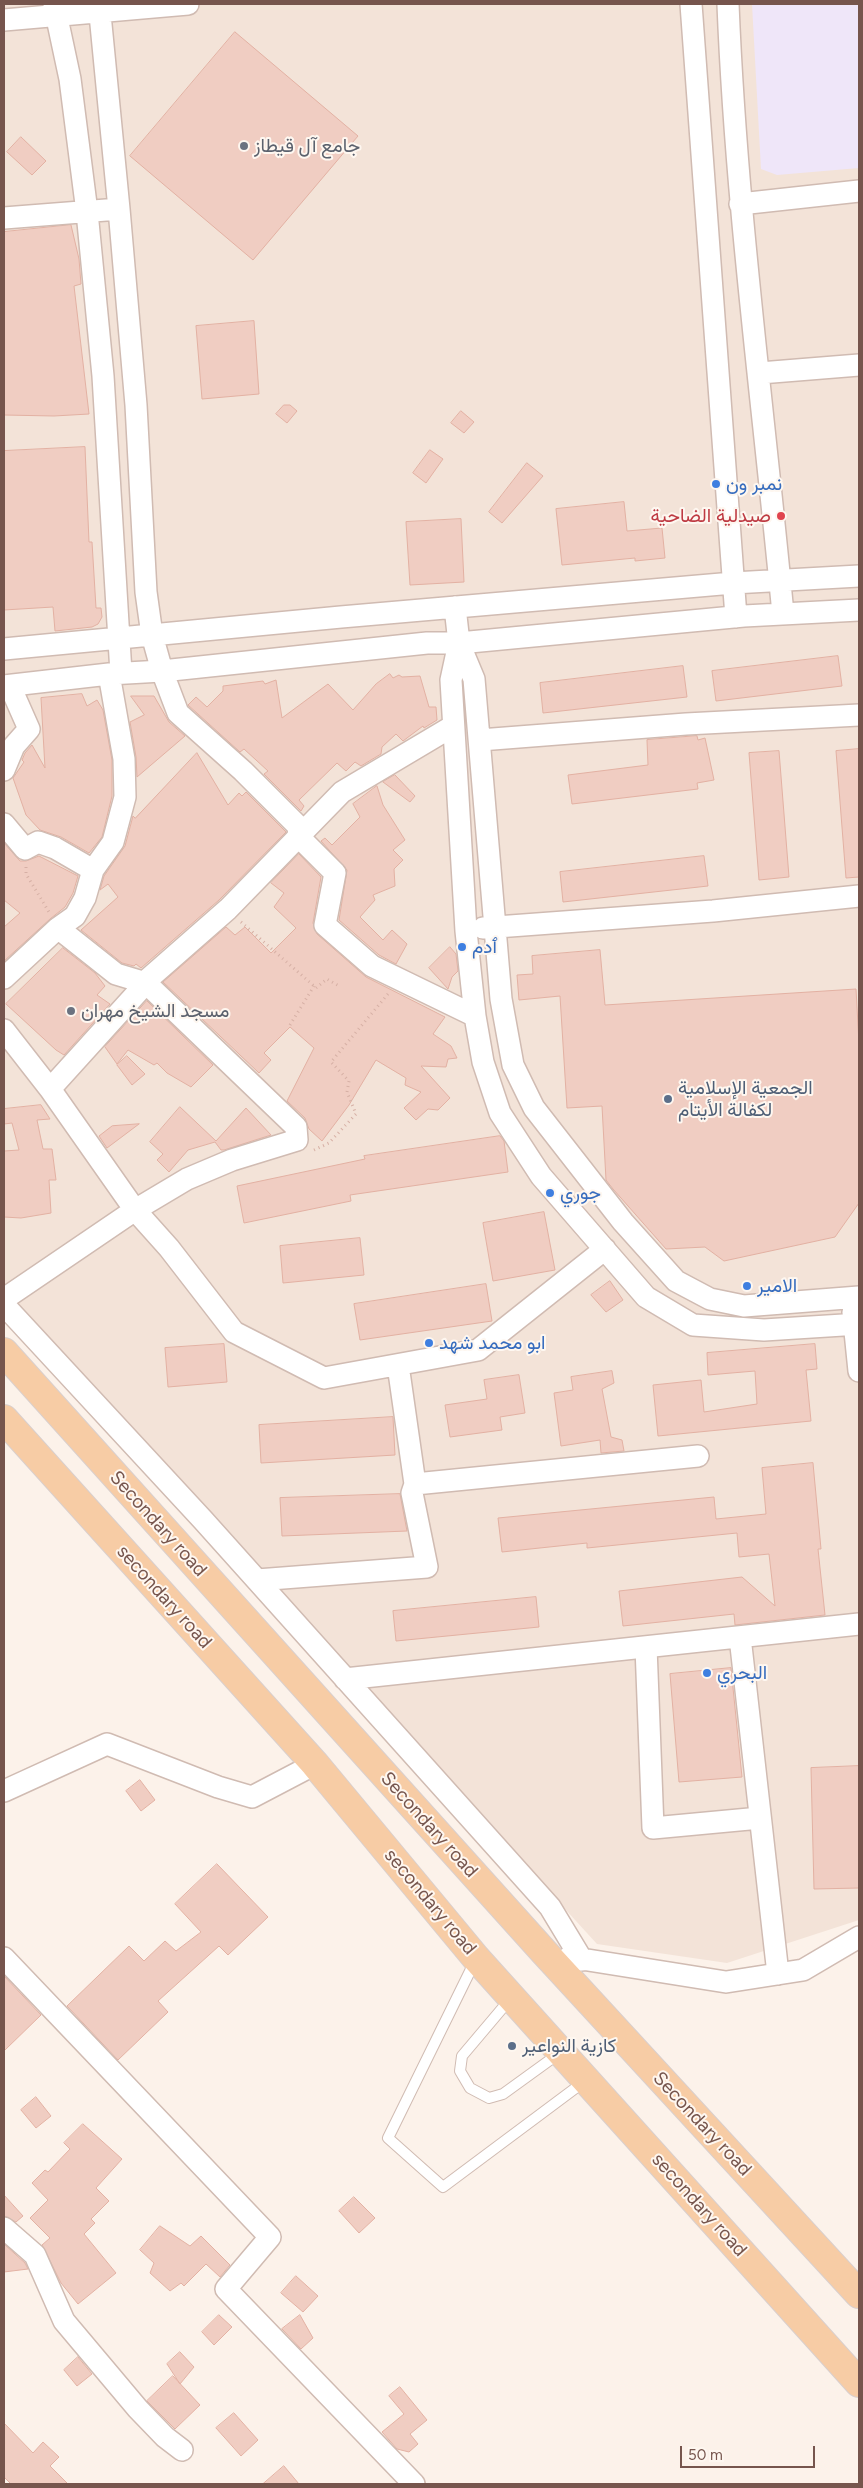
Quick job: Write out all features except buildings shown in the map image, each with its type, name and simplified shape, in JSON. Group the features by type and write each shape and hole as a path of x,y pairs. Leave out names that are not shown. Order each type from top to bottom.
{"main road":[{"name":"Secondary road","path":"4,1352 544,1952 859,2294"},
{"name":"secondary road","path":"4,1419 315,1764 476,1958 859,2383"}],"street":[{"path":"4,20 54,9 188,4"},
{"path":"690,4 736,617"},
{"path":"728,4 740,204 760,373 783,614"},
{"path":"100,8 136,405 146,592 152,635 162,671 178,713 243,771 299,827 298,836"},
{"path":"4,978 58,928 74,916 85,898 93,870 114,842 125,797 124,759 115,674 117,638 103,376 87,212 70,79 54,9"},
{"path":"740,204 859,191"},
{"path":"4,218 119,209"},
{"path":"760,373 859,365"},
{"path":"4,649 733,583 780,582 859,576"},
{"path":"455,607 459,643 474,679 501,999 513,1065 534,1108 623,1222 676,1281 710,1299 744,1306 856,1297 859,1371"},
{"path":"4,770 14,746 29,729 7,686 427,643 459,643 736,617 859,610"},
{"path":"459,643 451,680 466,931 475,1016 483,1062 500,1113 541,1176 646,1297 693,1325 764,1330 857,1324"},
{"path":"480,740 686,724 859,714"},
{"path":"50,1089 146,982 228,910 342,792 453,726"},
{"path":"4,824 25,849 38,842 55,848 93,870"},
{"path":"298,836 335,873 325,926 372,966 475,1016"},
{"path":"466,931 496,926 713,911 859,896"},
{"path":"4,1299 135,1210 188,1179 232,1160 297,1140 296,1127 146,982 116,974 58,928"},
{"path":"4,1030 50,1089 135,1210 169,1248 234,1332 324,1378 478,1350 605,1249"},
{"path":"4,1305 257,1580 550,1907 582,1960"},
{"path":"257,1580 426,1566 412,1493 415,1484 398,1365"},
{"path":"415,1484 698,1456"},
{"path":"345,1679 859,1624"},
{"path":"740,1637 778,1974"},
{"path":"646,1647 653,1828 760,1818"},
{"path":"4,1791 107,1744 218,1787 252,1797 315,1764"},
{"path":"544,1952 582,1960 726,1982 803,1970 859,1937"},
{"path":"4,1958 270,2236 226,2289 414,2484"},
{"path":"4,2228 35,2255 64,2321 145,2416 165,2437 182,2450"}],"lane":[{"path":"476,1958 388,2138 443,2187 586,2080"},
{"path":"511,1997 462,2056 460,2072 470,2088 489,2098 503,2094 561,2052"}],"path":[{"path":"25,849 26,874 58,928"},
{"path":"228,910 316,988 327,979 338,986"},
{"path":"297,1140 314,1150 329,1143 356,1114 347,1092 349,1081 331,1062 400,980"},
{"path":"290,1025 314,986"}],"shaded area":[{"path":"4,4 859,4 859,1920 727,1963 597,1944 4,1295"},
{"path":"752,4 859,4 859,168 777,175 761,169"}],"place":[{"name":"جامع آل قيطاز","path":"244,146"},
{"name":"نمبر ون","path":"716,484"},
{"name":"صيدلية الضاحية","path":"781,516"},
{"name":"ٱدم","path":"462,947"},
{"name":"مسجد الشيخ مهران","path":"71,1011"},
{"name":"الجمعية الإسلامية لكفالة الأيتام","path":"668,1099"},
{"name":"جوري","path":"550,1193"},
{"name":"الامير","path":"747,1286"},
{"name":"ابو محمد شهد","path":"429,1343"},
{"name":"البحري","path":"707,1673"},
{"name":"كازية النواعير","path":"512,2046"}]}
